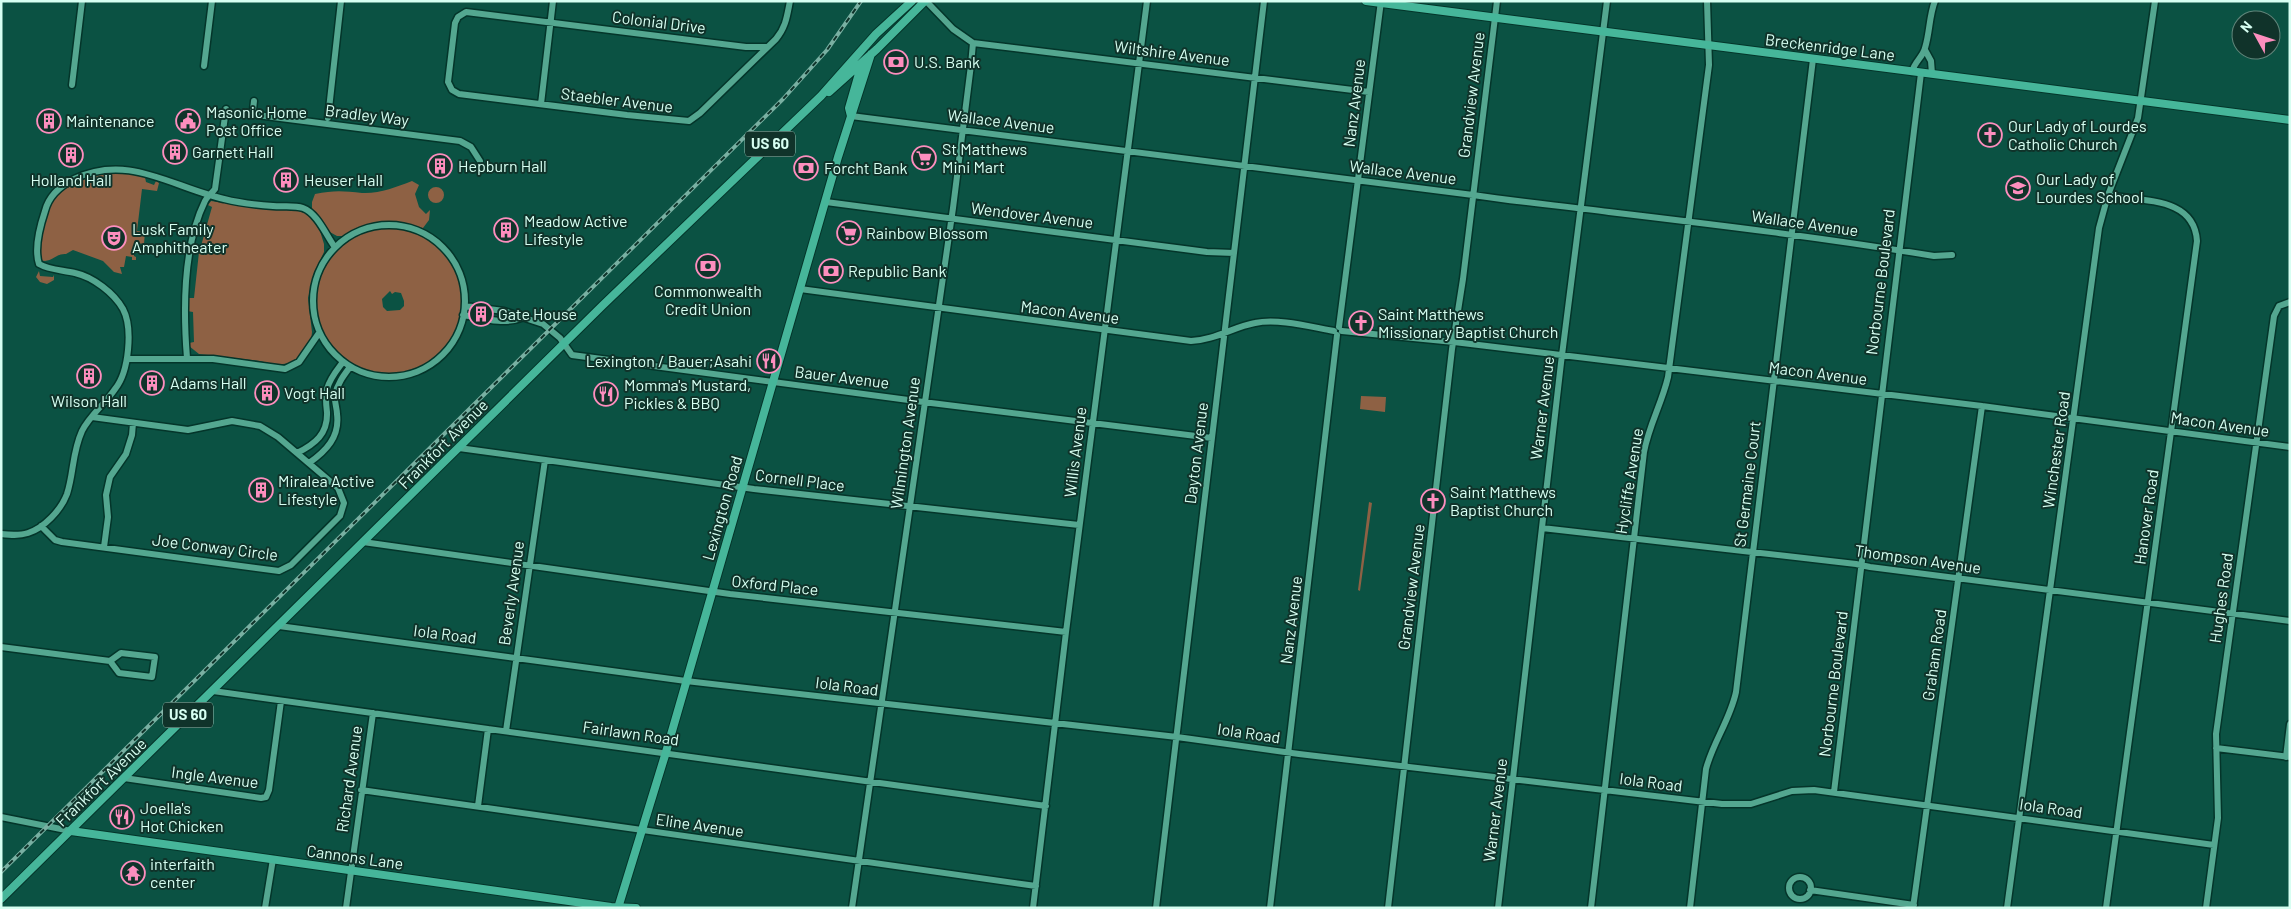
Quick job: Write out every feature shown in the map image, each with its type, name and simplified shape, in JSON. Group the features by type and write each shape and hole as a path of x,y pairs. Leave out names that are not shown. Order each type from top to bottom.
{"main road":[{"name":"Lexington Road","path":"619,907 826,202 850,116 850,108 862,62 872,44 913,1"},
{"name":"Frankfort Avenue","path":"1,899 564,344 821,96 876,34 913,1"},
{"name":"Frankfort Avenue","path":"821,96 871,54 926,1"},
{"name":"Breckenridge Lane","path":"1366,1 2290,120"},
{"name":"Lexington Road","path":"850,116 855,110 871,54"},
{"path":"838,83 847,82 855,89"},
{"name":"Cannons Lane","path":"71,831 636,908"}],"street":[{"path":"72,85 82,1"},
{"path":"204,66 212,1"},
{"path":"328,118 341,1"},
{"path":"541,104 553,1"},
{"name":"Staebler Avenue","path":"448,82 452,90 459,94 689,121 767,47 785,27 790,1"},
{"path":"926,1 953,28 972,43"},
{"name":"Willis Avenue","path":"1034,908 1079,525 1147,1"},
{"name":"Dayton Avenue","path":"1156,908 1264,1"},
{"name":"Grandview Avenue","path":"1388,908 1454,342 1497,1"},
{"name":"Warner Avenue","path":"1498,908 1562,356 1607,1"},
{"name":"Hycliffe Avenue","path":"1591,908 1646,441 1650,426 1663,398 1669,370 1709,65 1707,1"},
{"path":"1930,1 1931,11"},
{"path":"1912,72 1913,67 1925,50 1931,11 1935,1"},
{"name":"Winchester Road","path":"2007,908 2099,228 2108,195 2133,133 2142,101 2155,1"},
{"name":"Nanz Avenue","path":"1270,908 1290,752 1338,331 1381,2"},
{"name":"Colonial Drive","path":"448,82 455,23 462,14 470,12 746,47 767,47"},
{"name":"Wiltshire Avenue","path":"972,43 1369,92"},
{"name":"Wilmington Avenue","path":"852,908 951,219 972,43"},
{"path":"746,47 750,63"},
{"path":"1925,50 1931,61 1932,74"},
{"name":"St Germaine Court","path":"1690,908 1708,760 1733,707 1736,692 1813,59"},
{"name":"Norbourne Boulevard","path":"1834,792 1862,565 1880,394 1921,73"},
{"name":"Bradley Way","path":"254,101 253,110 257,115 460,141 471,147 480,161"},
{"path":"186,358 184,307 186,283 199,218 205,199 215,189 226,109"},
{"name":"Wallace Avenue","path":"850,116 1473,194 1526,204 1581,208 1792,235 1934,256 1952,255"},
{"path":"1,534 26,534 41,526 57,510 67,494 77,443 92,417 116,389 127,359 127,320 120,304 113,295 90,278 78,273 43,267 39,264 37,257 47,204 57,190 91,172 112,168 150,174 209,196 248,203 305,209 316,219 334,246"},
{"name":"Hanover Road","path":"2106,908 2197,248 2196,230 2190,219 2177,207 2108,195"},
{"name":"Wendover Avenue","path":"826,202 1207,252 1234,253"},
{"path":"380,225 406,227 435,240 454,260 464,288 467,307 452,344 445,354 425,369 401,376 389,377 364,373 350,367 330,348 320,333 315,319 313,290 322,263 334,246 353,234 380,225"},
{"name":"Macon Avenue","path":"800,289 938,309 1191,341 1204,340 1260,322 1454,342 1669,370 1982,406 2256,444 2290,447"},
{"name":"Hughes Road","path":"2206,908 2218,798 2216,748 2256,444 2274,316 2279,306 2290,302"},
{"name":"Bauer Avenue","path":"467,307 498,311 543,324 551,329 572,355 1212,438"},
{"path":"463,315 515,321 521,318"},
{"path":"127,359 186,358 228,360 285,369 299,362 320,333"},
{"path":"297,453 315,442 324,432 327,425 326,391 333,375 343,362"},
{"path":"309,463 327,449 333,440 338,424 335,395 341,379 350,367"},
{"name":"Graham Road","path":"1913,906 1982,406"},
{"name":"Joe Conway Circle","path":"41,526 55,540 279,571 291,565 334,522 343,510 344,502 338,488 269,431 246,422 219,422 189,430 92,417"},
{"path":"104,547 108,517 106,495 110,478 126,454 132,435 133,423"},
{"name":"Cornell Place","path":"459,448 743,487 1079,525"},
{"name":"Beverly Avenue","path":"506,731 528,566 545,460"},
{"name":"Thompson Avenue","path":"1542,528 1862,565 2290,621"},
{"name":"Oxford Place","path":"363,542 712,591 1066,632"},
{"name":"Iola Road","path":"278,626 686,681 1177,737 1405,767 1702,802 1741,805 1762,801 1797,790 1834,792 2214,845"},
{"path":"1,647 110,661 121,653 155,657 152,677 119,673 110,661"},
{"name":"Fairlawn Road","path":"213,690 281,701 666,752 1046,806"},
{"name":"Ingle Avenue","path":"124,778 260,798 266,797 269,790 281,701"},
{"name":"Richard Avenue","path":"346,908 373,713"},
{"path":"2216,748 2288,757 2290,724"},
{"path":"478,806 488,729"},
{"name":"Eline Avenue","path":"361,790 1036,886"},
{"path":"1,817 71,831"},
{"path":"265,908 273,859"},
{"path":"1810,890 1913,906"}],"shaded area":[{"path":"116,171 145,177 146,182 154,185 156,181 159,183 157,191 142,189 137,231 145,232 144,244 135,243 134,256 136,260 126,256 124,267 120,267 122,274 114,272 103,261 73,250 47,261 41,260 41,240 47,214 60,193 78,181"},
{"path":"412,181 419,185 415,194 419,207 426,214 430,210 429,220 423,228 395,222 379,222 363,226 343,236 337,236 328,231 312,210 315,194 339,191 375,192 387,190"},
{"path":"433,187 439,187 444,192 442,201 433,203 428,198 428,192"},
{"path":"211,201 267,209 290,209 305,213 313,220 320,231 324,252 314,273 308,298 312,332 311,341 299,357 290,363 276,365 260,361 199,354 189,346 189,343 194,342 193,312 187,311 189,298 194,298 199,252 195,250 196,246 201,246 212,207 208,205"},
{"path":"394,228 427,239 449,259 460,283 462,310 454,336 437,358 412,372 380,375 350,366 330,348 319,324 316,297 323,271 338,249 362,233","holes":["390,291 392,294 395,292 401,293 404,306 400,310 387,311 383,307 382,299"]},
{"path":"39,271 40,276 53,277 54,275 54,280 47,284 40,282 36,277"},
{"path":"1361,396 1386,397 1385,412 1360,409"},
{"path":"1369,502 1372,503 1360,591 1358,590"}],"railway":[{"path":"1,872 783,99 827,50 861,1"}],"place":[{"name":"U.S. Bank","path":"896,62"},
{"name":"Maintenance","path":"49,121"},
{"name":"Masonic Home Post Office","path":"188,121"},
{"name":"Our Lady of Lourdes Catholic Church","path":"1990,135"},
{"name":"Garnett Hall","path":"175,152"},
{"name":"Holland Hall","path":"71,155"},
{"name":"St Matthews Mini Mart","path":"924,158"},
{"name":"Hepburn Hall","path":"440,166"},
{"name":"Forcht Bank","path":"806,168"},
{"name":"Heuser Hall","path":"286,180"},
{"name":"Our Lady of Lourdes School","path":"2018,188"},
{"name":"Meadow Active Lifestyle","path":"506,230"},
{"name":"Rainbow Blossom","path":"849,233"},
{"name":"Lusk Family Amphitheater","path":"114,238"},
{"name":"Commonwealth Credit Union","path":"708,266"},
{"name":"Republic Bank","path":"831,271"},
{"name":"Gate House","path":"481,314"},
{"name":"Saint Matthews Missionary Baptist Church","path":"1361,323"},
{"name":"Lexington / Bauer;Asahi","path":"769,361"},
{"name":"Wilson Hall","path":"89,376"},
{"name":"Adams Hall","path":"152,383"},
{"name":"Vogt Hall","path":"267,393"},
{"name":"Momma's Mustard, Pickles & BBQ","path":"606,394"},
{"name":"Miralea Active Lifestyle","path":"261,490"},
{"name":"Saint Matthews Baptist Church","path":"1433,501"},
{"name":"Joella's Hot Chicken","path":"122,817"},
{"name":"interfaith center","path":"133,873"}]}
